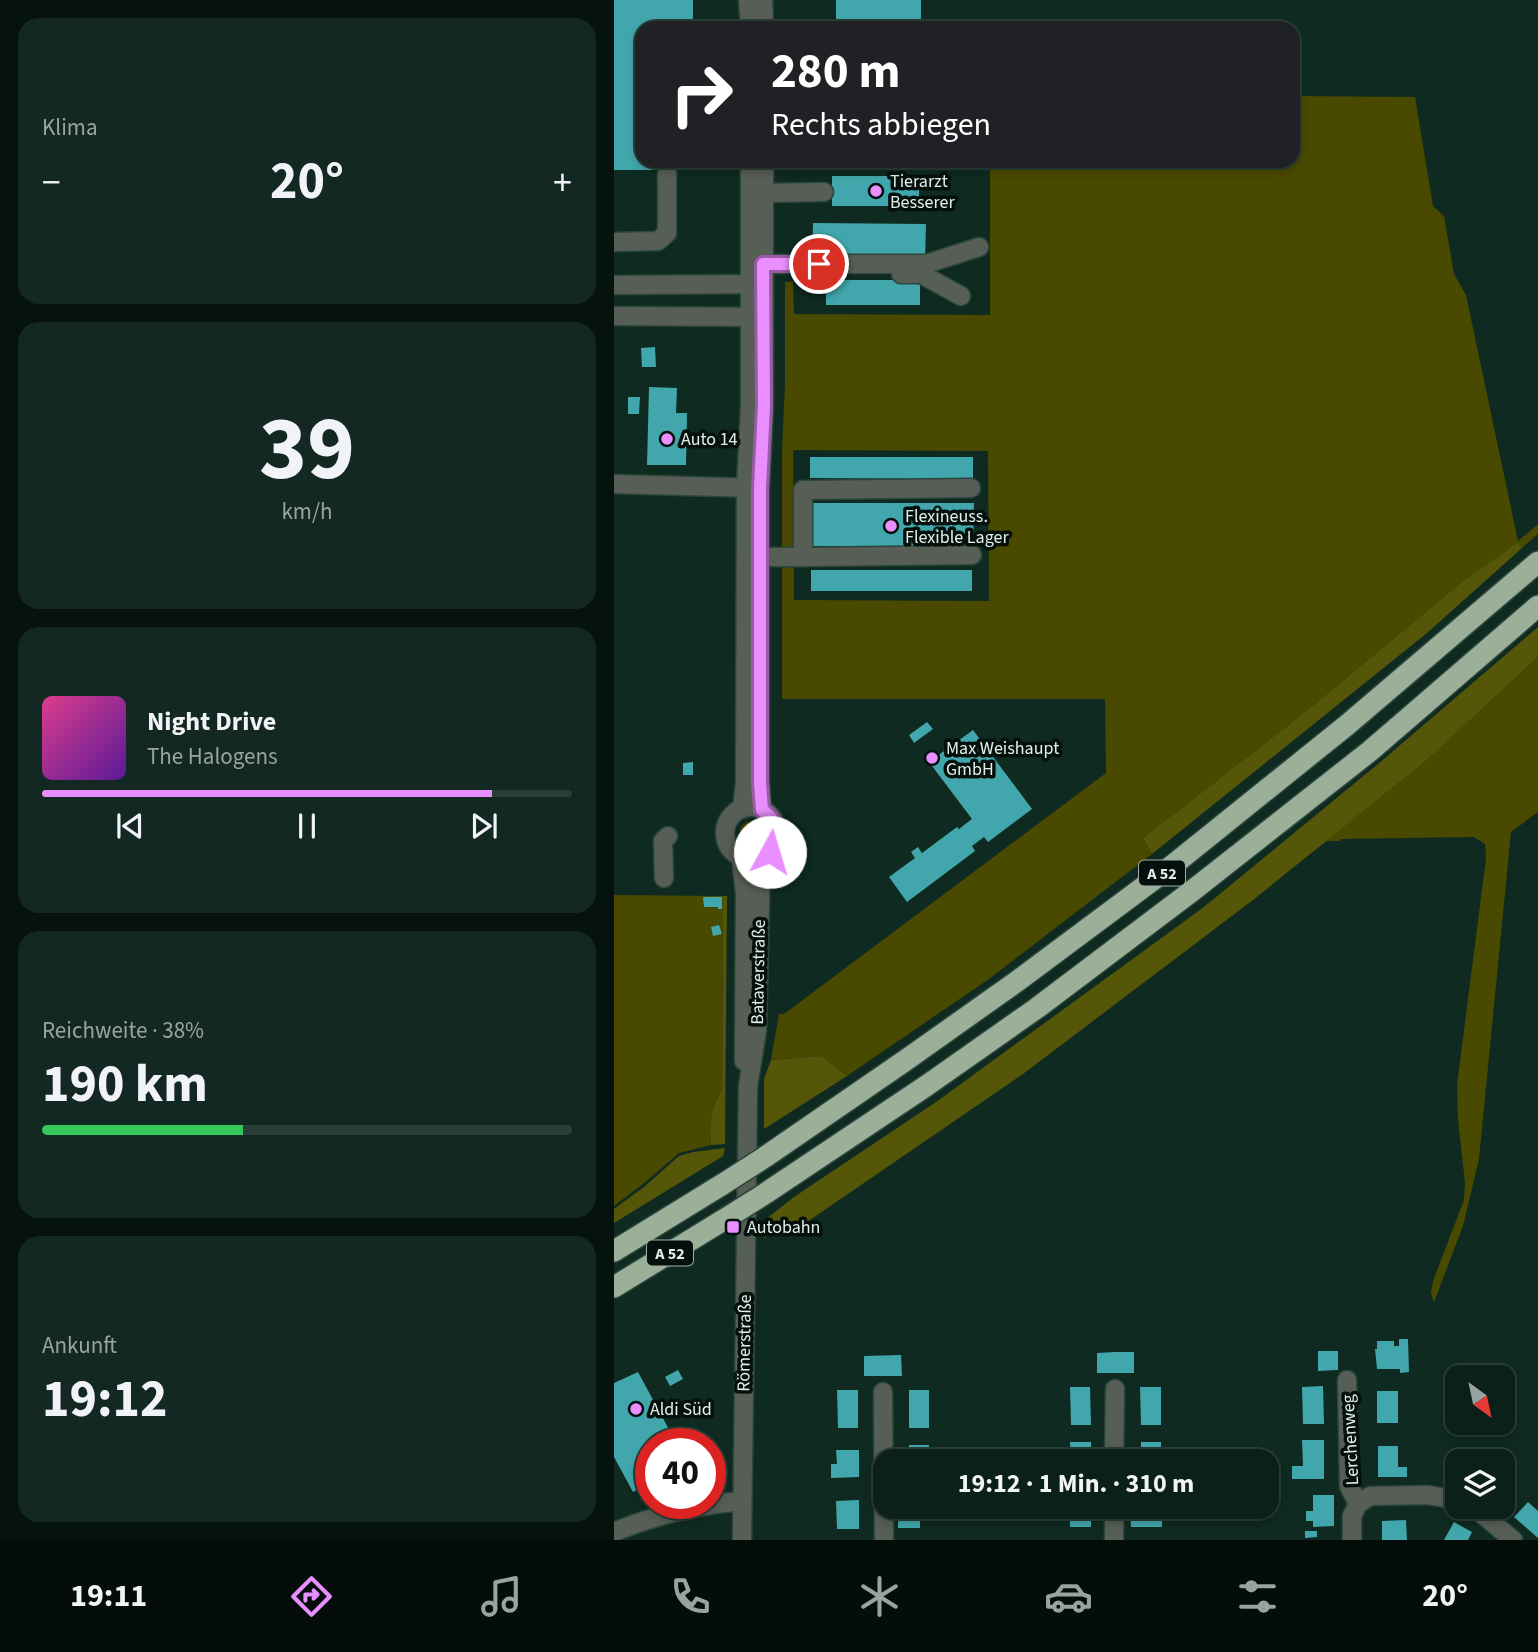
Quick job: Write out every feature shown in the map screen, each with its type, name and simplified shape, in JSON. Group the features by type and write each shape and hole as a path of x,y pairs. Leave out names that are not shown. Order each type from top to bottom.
{"highway":[{"name":"A 52","path":"614,1251 723,1184 756,1151 906,1060 1173,865 1347,725 1538,562"},
{"name":"A 52","path":"614,1287 766,1193 1038,1008 1369,751 1538,606"}],"street":[{"path":"748,0 750,21"},
{"path":"763,0 764,21"},
{"name":"Bataverstraße","path":"752,168 757,193"},
{"name":"Bataverstraße","path":"756,1151 744,1062 745,893 741,858 731,851 725,832 727,822 742,808 745,783 753,488 764,406 757,318 757,193 762,168"},
{"path":"614,242 658,241 667,233 667,174"},
{"path":"757,193 824,192"},
{"path":"614,285 926,264 979,247"},
{"path":"757,274 921,274 961,296"},
{"path":"614,316 757,318"},
{"path":"614,484 753,488"},
{"name":"Bataverstraße","path":"748,1086 757,1031 761,858 770,852 776,843 777,833 770,815 762,810 760,783 760,557 753,488"},
{"path":"803,557 803,490 971,488"},
{"path":"760,557 972,555"},
{"path":"742,808 762,810"},
{"path":"664,878 663,841 668,835"},
{"path":"741,858 761,858"},
{"name":"Römerstraße","path":"742,1540 756,1151"},
{"name":"Lerchenweg","path":"1347,1380 1349,1486 1358,1504 1352,1516 1352,1540"},
{"path":"1114,1449 1115,1389"},
{"path":"884,1392 884,1540"},
{"path":"1358,1504 1370,1496 1445,1497"},
{"path":"614,1532 641,1521 688,1508 742,1501"},
{"path":"1114,1519 1114,1540"},
{"path":"1488,1519 1513,1540"}],"shaded area":[{"path":"1300,96 1415,97 1433,206 1444,216 1454,274 1466,295 1518,541 1538,524 1538,534 1522,548 1518,542 1464,580 1310,708 1143,838 1152,854 989,979 847,1076 822,1056 771,1060 779,1014 784,1014 1106,773 1105,699 782,699 785,282 793,281 794,314 990,315 990,168 1300,168","holes":["793,450 988,451 989,601 794,600"]},
{"path":"1518,542 1522,548 1427,633 1152,854 1143,838 1310,708 1464,580"},
{"path":"1538,627 1538,657 1426,761 1253,900 1023,1074 807,1222 792,1221 764,1238 766,1219 794,1197 936,1102 1204,907 1378,764"},
{"path":"1538,657 1538,812 1511,832 1479,1159 1463,1226 1434,1302 1431,1293 1433,1281 1464,1200 1457,1085 1486,858 1485,844 1474,837 1326,841 1426,761"},
{"path":"752,821 761,825 765,834 761,843 752,847 743,843 739,834 743,825"},
{"path":"614,895 723,896 722,1090 711,1116 711,1145 679,1153 614,1206"},
{"path":"707,896 727,896 725,1144 711,1145 711,1116 722,1090 723,897"},
{"path":"822,1056 847,1076 764,1129 764,1079 771,1060"},
{"path":"725,1148 723,1156 614,1223 614,1209 679,1156"}],"building":[{"path":"614,0 693,0 693,21 635,21 635,168 693,170 614,170"},
{"path":"836,0 921,0 921,21 836,21"},
{"name":"Tierarzt Besserer","path":"832,176 919,176 919,206 832,206 832,197 827,197 827,186 832,186"},
{"path":"813,223 926,224 925,260 812,259"},
{"path":"826,280 920,280 920,305 826,305"},
{"path":"655,347 656,367 642,367 641,348"},
{"name":"Auto 14","path":"649,387 677,388 676,413 687,413 686,465 647,465"},
{"path":"628,397 640,397 639,414 628,414"},
{"path":"810,457 973,457 973,479 810,478"},
{"path":"811,503 974,503 973,546 810,546"},
{"path":"811,570 972,570 972,591 811,591"},
{"path":"927,722 933,729 914,743 909,735"},
{"path":"973,730 1032,809 988,842 984,837 972,846 975,851 907,902 889,877 915,858 911,852 918,847 922,853 972,819 929,762"},
{"path":"693,762 693,775 683,775 683,763"},
{"path":"703,897 722,897 722,909 704,907"},
{"path":"719,925 722,934 713,936 711,927"},
{"path":"1399,1339 1408,1339 1409,1372 1400,1373 1400,1369 1377,1369 1377,1341 1394,1341 1394,1346 1399,1346"},
{"path":"1318,1351 1338,1351 1338,1370 1318,1371"},
{"path":"1134,1352 1134,1373 1097,1373 1097,1353"},
{"path":"901,1355 902,1376 864,1376 864,1356"},
{"path":"678,1370 683,1379 670,1386 665,1377"},
{"name":"Aldi Süd","path":"638,1372 668,1428 635,1428 633,1492 614,1457 614,1383"},
{"path":"1323,1386 1324,1424 1303,1424 1302,1387"},
{"path":"1070,1387 1090,1387 1091,1425 1071,1425"},
{"path":"1140,1387 1161,1387 1161,1425 1141,1425"},
{"path":"837,1390 858,1390 858,1428 838,1428"},
{"path":"909,1390 929,1390 929,1428 909,1428"},
{"path":"1377,1391 1398,1391 1398,1423 1377,1423"},
{"path":"1302,1440 1324,1440 1324,1479 1292,1479 1292,1466 1303,1466"},
{"path":"1070,1442 1091,1442 1091,1449 1070,1449"},
{"path":"1141,1442 1161,1442 1161,1449 1141,1449"},
{"path":"909,1445 929,1445 929,1449 909,1449"},
{"path":"1378,1446 1398,1446 1398,1467 1407,1467 1407,1477 1378,1477"},
{"path":"836,1450 859,1450 859,1477 831,1478 831,1464 837,1464"},
{"path":"1313,1495 1334,1495 1334,1526 1313,1527 1313,1521 1306,1521 1306,1511 1313,1511"},
{"path":"859,1500 859,1529 837,1529 836,1501"},
{"path":"1528,1502 1538,1511 1538,1538 1515,1518"},
{"path":"898,1519 920,1519 920,1528 898,1528"},
{"path":"1070,1519 1091,1519 1091,1527 1070,1527"},
{"path":"1131,1519 1162,1519 1162,1527 1131,1527"},
{"path":"1406,1520 1407,1540 1382,1540 1382,1521"},
{"path":"1454,1522 1472,1532 1468,1540 1444,1540"},
{"path":"1305,1531 1317,1531 1317,1537 1305,1538"}],"place":[{"name":"Tierarzt Besserer","path":"876,191"},
{"name":"Auto 14","path":"667,439"},
{"name":"Flexineuss. Flexible Lager","path":"891,526"},
{"name":"Max Weishaupt GmbH","path":"932,758"},
{"name":"Autobahn","path":"733,1227"},
{"name":"Aldi Süd","path":"636,1409"}],"route":[{"path":"770,852 776,843 777,833 770,815 762,810 760,783 763,264 819,264"}]}
